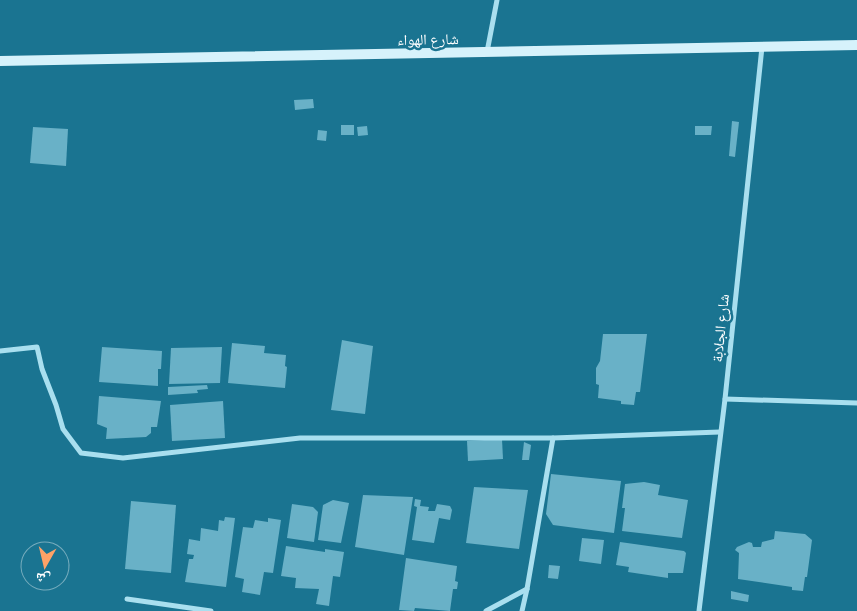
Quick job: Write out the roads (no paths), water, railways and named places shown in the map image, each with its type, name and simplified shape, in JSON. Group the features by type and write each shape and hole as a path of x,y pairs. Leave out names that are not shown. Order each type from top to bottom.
{"street":[{"path":"487,53 497,0"},
{"name":"شارع الهواء","path":"0,61 857,45"},
{"name":"شارع الجلابة","path":"699,611 725,399 762,47"},
{"path":"0,351 37,346 42,369 63,429 81,453 123,458 300,438 553,438 720,432"},
{"path":"725,399 857,403"},
{"path":"522,611 553,438"},
{"path":"486,611 527,589"},
{"path":"127,599 211,611"}]}
